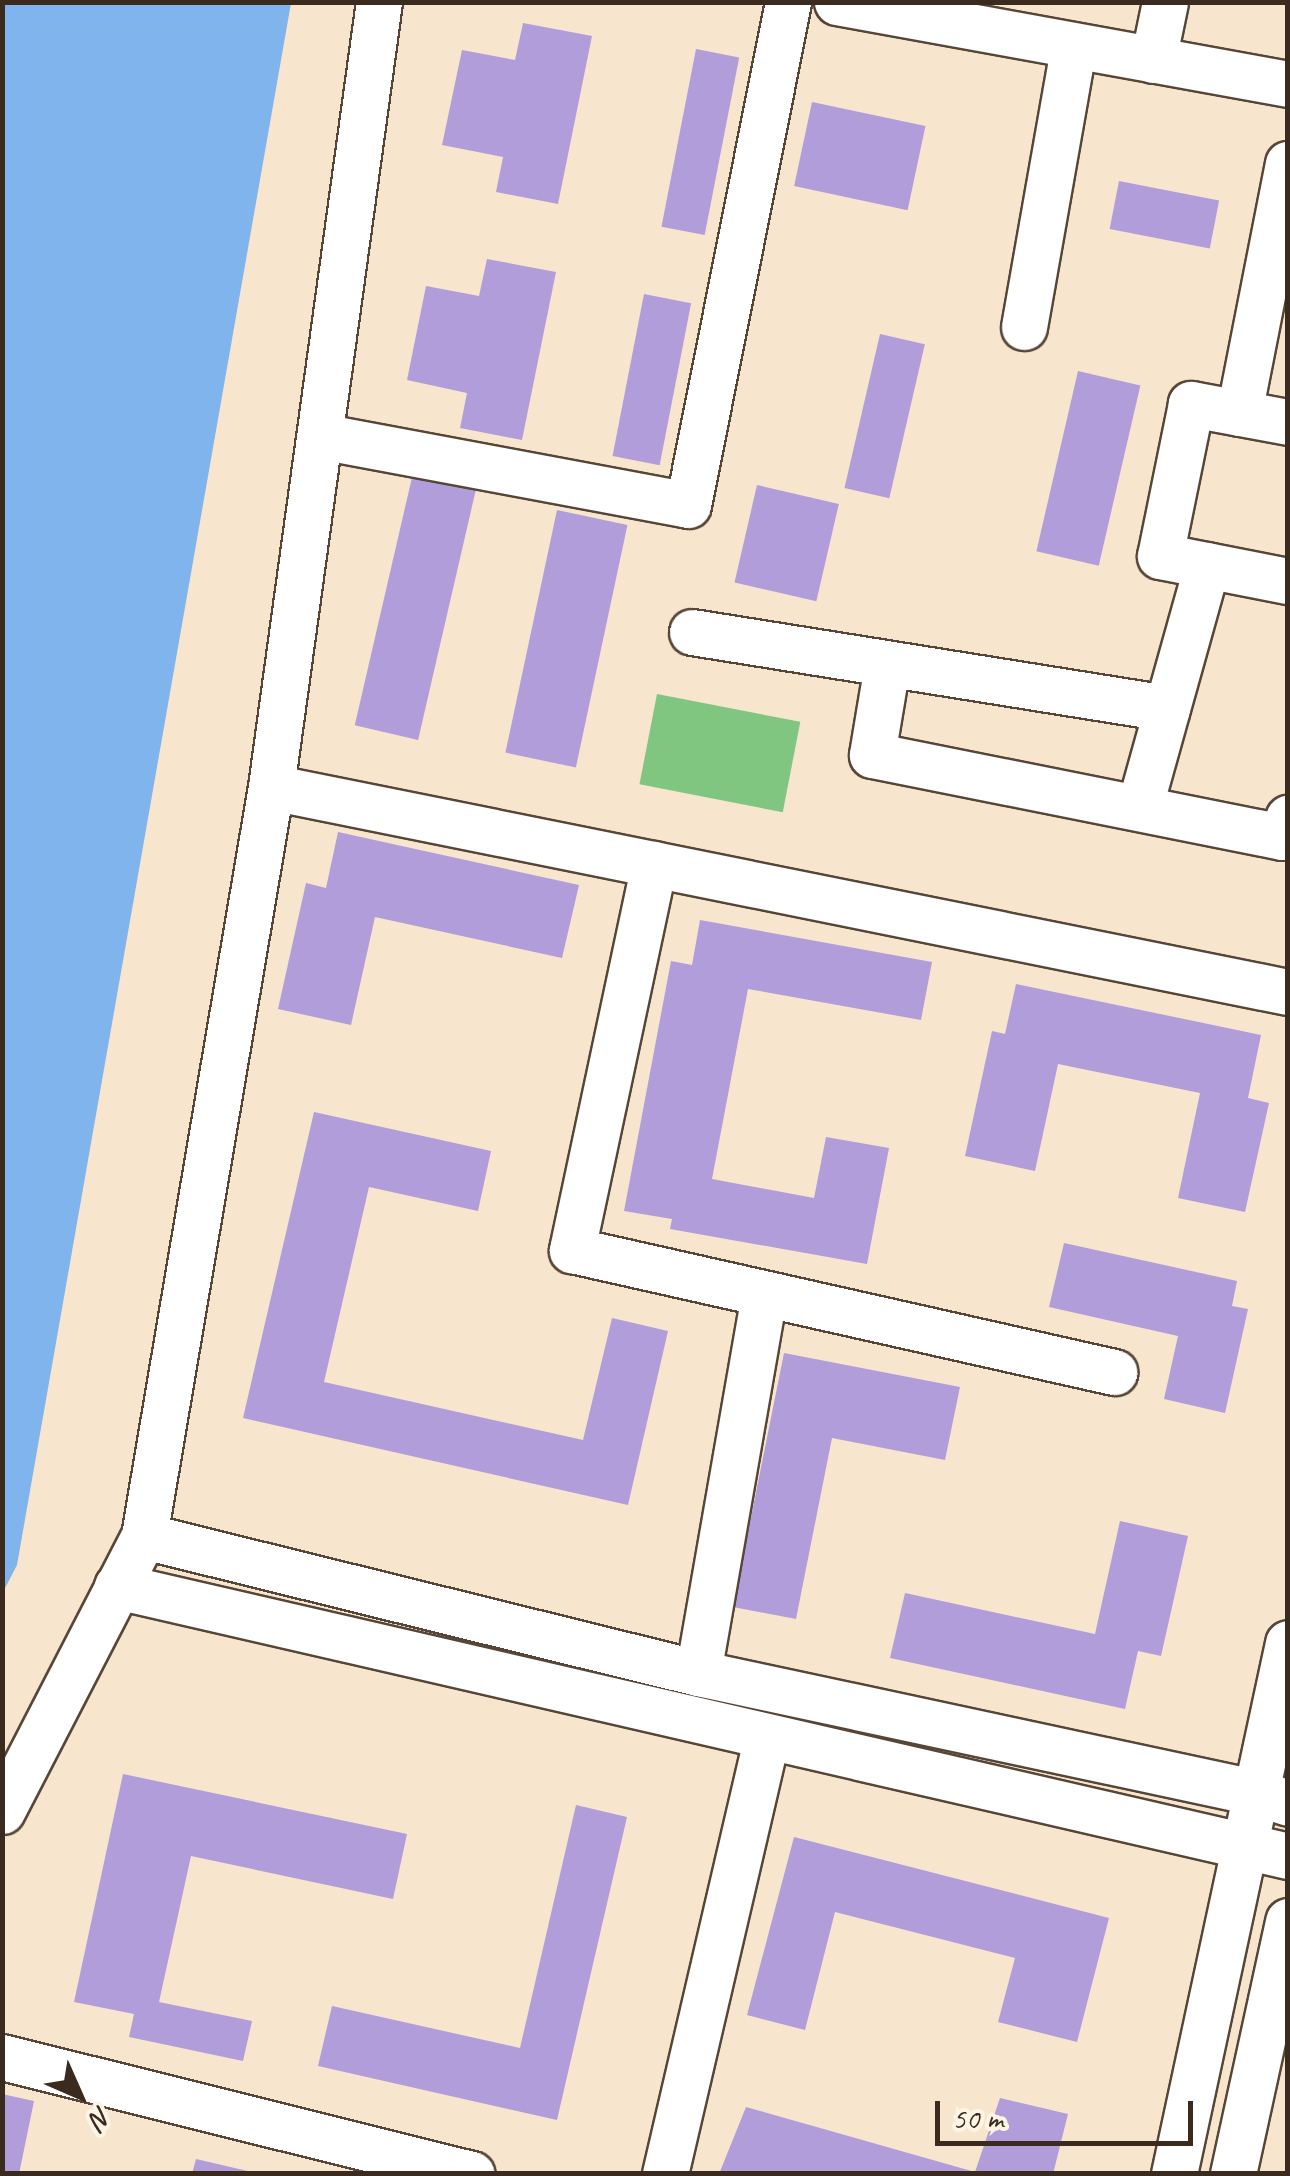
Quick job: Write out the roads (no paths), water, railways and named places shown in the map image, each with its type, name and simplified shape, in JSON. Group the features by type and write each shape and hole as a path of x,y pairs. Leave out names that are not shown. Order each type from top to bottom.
{"street":[{"path":"2,1811 144,1536 271,787 380,2"},
{"path":"320,436 688,505 788,2"},
{"path":"838,2 1073,48 1288,84"},
{"path":"1153,60 1166,2"},
{"path":"1024,327 1073,48"},
{"path":"1240,413 1288,164"},
{"path":"1288,422 1191,404 1160,556 1288,581"},
{"path":"1140,805 1207,565"},
{"path":"692,632 1167,708"},
{"path":"888,665 872,755 1140,805 1283,837 1288,818"},
{"path":"271,787 1288,992"},
{"path":"654,864 572,1250 1114,1372"},
{"path":"698,1674 764,1295"},
{"path":"144,1536 698,1674 1273,1798"},
{"path":"117,1586 1267,1851"},
{"path":"1174,2174 1267,1851 1288,1643"},
{"path":"665,2174 767,1737"},
{"path":"1233,2174 1288,1920"},
{"path":"2,2057 472,2174"}],"water":[{"path":"3,2 291,3 17,1565 3,1592"}]}
